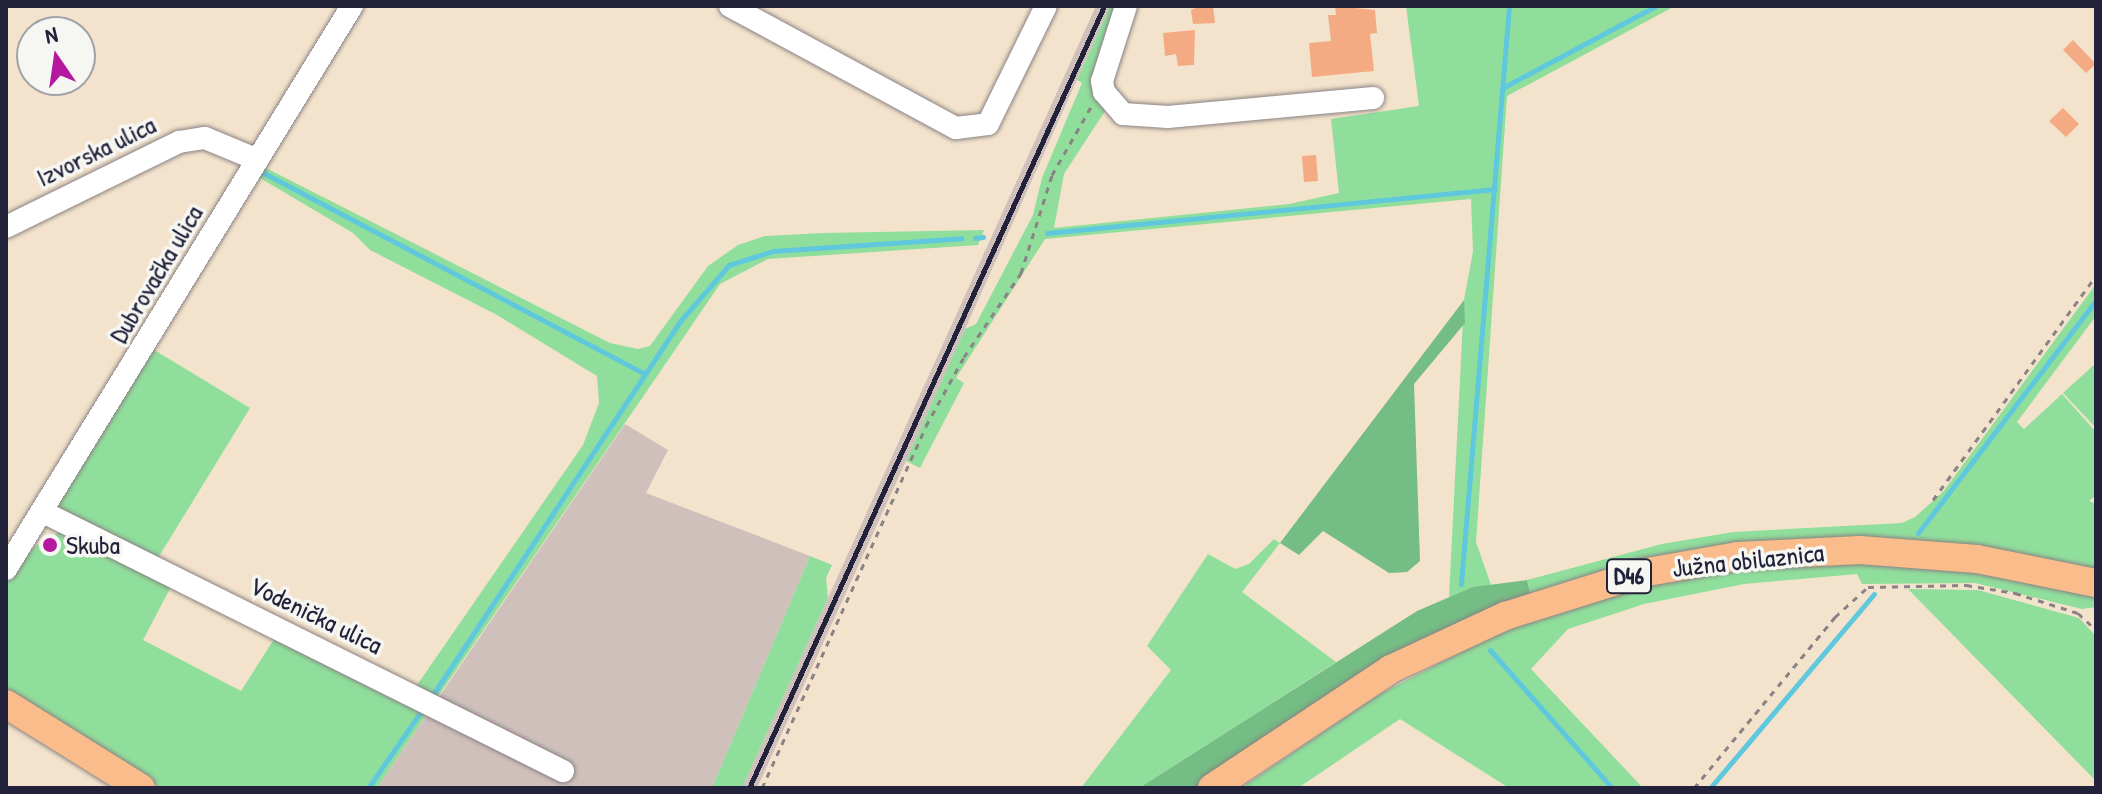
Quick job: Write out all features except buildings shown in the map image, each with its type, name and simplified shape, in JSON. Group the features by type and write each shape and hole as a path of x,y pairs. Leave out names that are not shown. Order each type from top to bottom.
{"main road":[{"name":"Južna obilaznica","path":"1212,788 1391,669 1505,616 1642,573 1738,556 1860,550 1977,559 2096,583"},
{"path":"6,704 141,788"}],"street":[{"name":"Dubrovačka ulica","path":"6,569 13,543 43,512 352,6"},
{"path":"730,6 956,128 988,124 1046,6"},
{"path":"1126,6 1106,63 1104,92 1114,107 1137,117 1373,98"},
{"name":"Izvorska ulica","path":"6,227 179,142 205,138 258,160"},
{"name":"Vodenička ulica","path":"43,512 563,771"}],"path":[{"path":"762,788 926,426 964,357 1021,273 1052,175 1104,92"},
{"path":"1933,500 2096,276"},
{"path":"1694,788 1835,617 1868,587 1950,585 2015,593 2078,613 2096,630"}],"shaded area":[{"path":"1096,6 1110,6 906,461 757,788 742,788"},
{"path":"625,424 668,450 646,493 810,556 712,788 377,788"}],"green space":[{"path":"1110,6 1121,6 1107,108 1064,174 1054,228 1289,204 1339,193 1331,119 1419,106 1406,6 1675,6 1507,96 1476,542 1491,585 1449,597 1464,300 1473,251 1471,199 1045,239 956,378 964,383 920,468 906,461 965,329 976,324 1033,215 1042,178 1082,83 1077,80"},
{"path":"260,165 610,343 638,349 650,346 708,266 738,245 765,236 984,230 978,245 768,259 720,284 437,698 415,688 583,445 599,403 597,376 497,315 370,250 353,233 255,175"},
{"path":"2096,284 2096,316 2017,422 2024,429 2062,394 2096,432 2096,495 2089,501 2096,504 2096,575 1896,542 1531,597 1527,580 1662,544 1733,532 1902,523 1915,517 1943,492"},
{"path":"1464,300 1465,323 1414,384 1420,561 1407,572 1389,573 1323,531 1299,555 1280,543"},
{"path":"151,348 250,408 158,558 59,508 57,499"},
{"path":"2096,363 2096,428 2063,393"},
{"path":"61,531 174,581 143,640 241,691 276,636 429,711 377,788 161,788 6,689 6,583 34,547"},
{"path":"1274,539 1280,543 1242,592 1336,662 1139,788 1081,788 1171,670 1147,646 1208,554 1235,569 1249,564"},
{"path":"810,556 832,565 826,578 828,598 742,788 712,788"},
{"path":"1809,563 1943,566 2096,594 2096,607 2082,609 1975,583 1862,584 1857,574 1744,584 1644,604 1568,629 1531,669 1643,788 1509,788 1400,719 1298,788 1241,788 1378,695 1506,629 1607,595 1692,576"},
{"path":"1527,580 1531,597 1275,731 1198,788 1139,788 1417,611 1473,587"},
{"path":"1908,589 1978,590 2079,618 2096,636 2096,781"}],"waterway":[{"path":"1461,584 1509,6"},
{"path":"1504,87 1656,6"},
{"path":"260,171 645,374"},
{"path":"1047,233 1495,189"},
{"path":"975,238 983,237"},
{"path":"432,696 682,319 729,265 773,251 962,238"},
{"path":"1918,533 2096,300"},
{"path":"1710,788 1874,594"},
{"path":"1490,650 1612,788"},
{"path":"368,788 422,710"}],"railway":[{"path":"749,788 1104,6"}],"place":[{"name":"Skuba","path":"50,545"}]}
